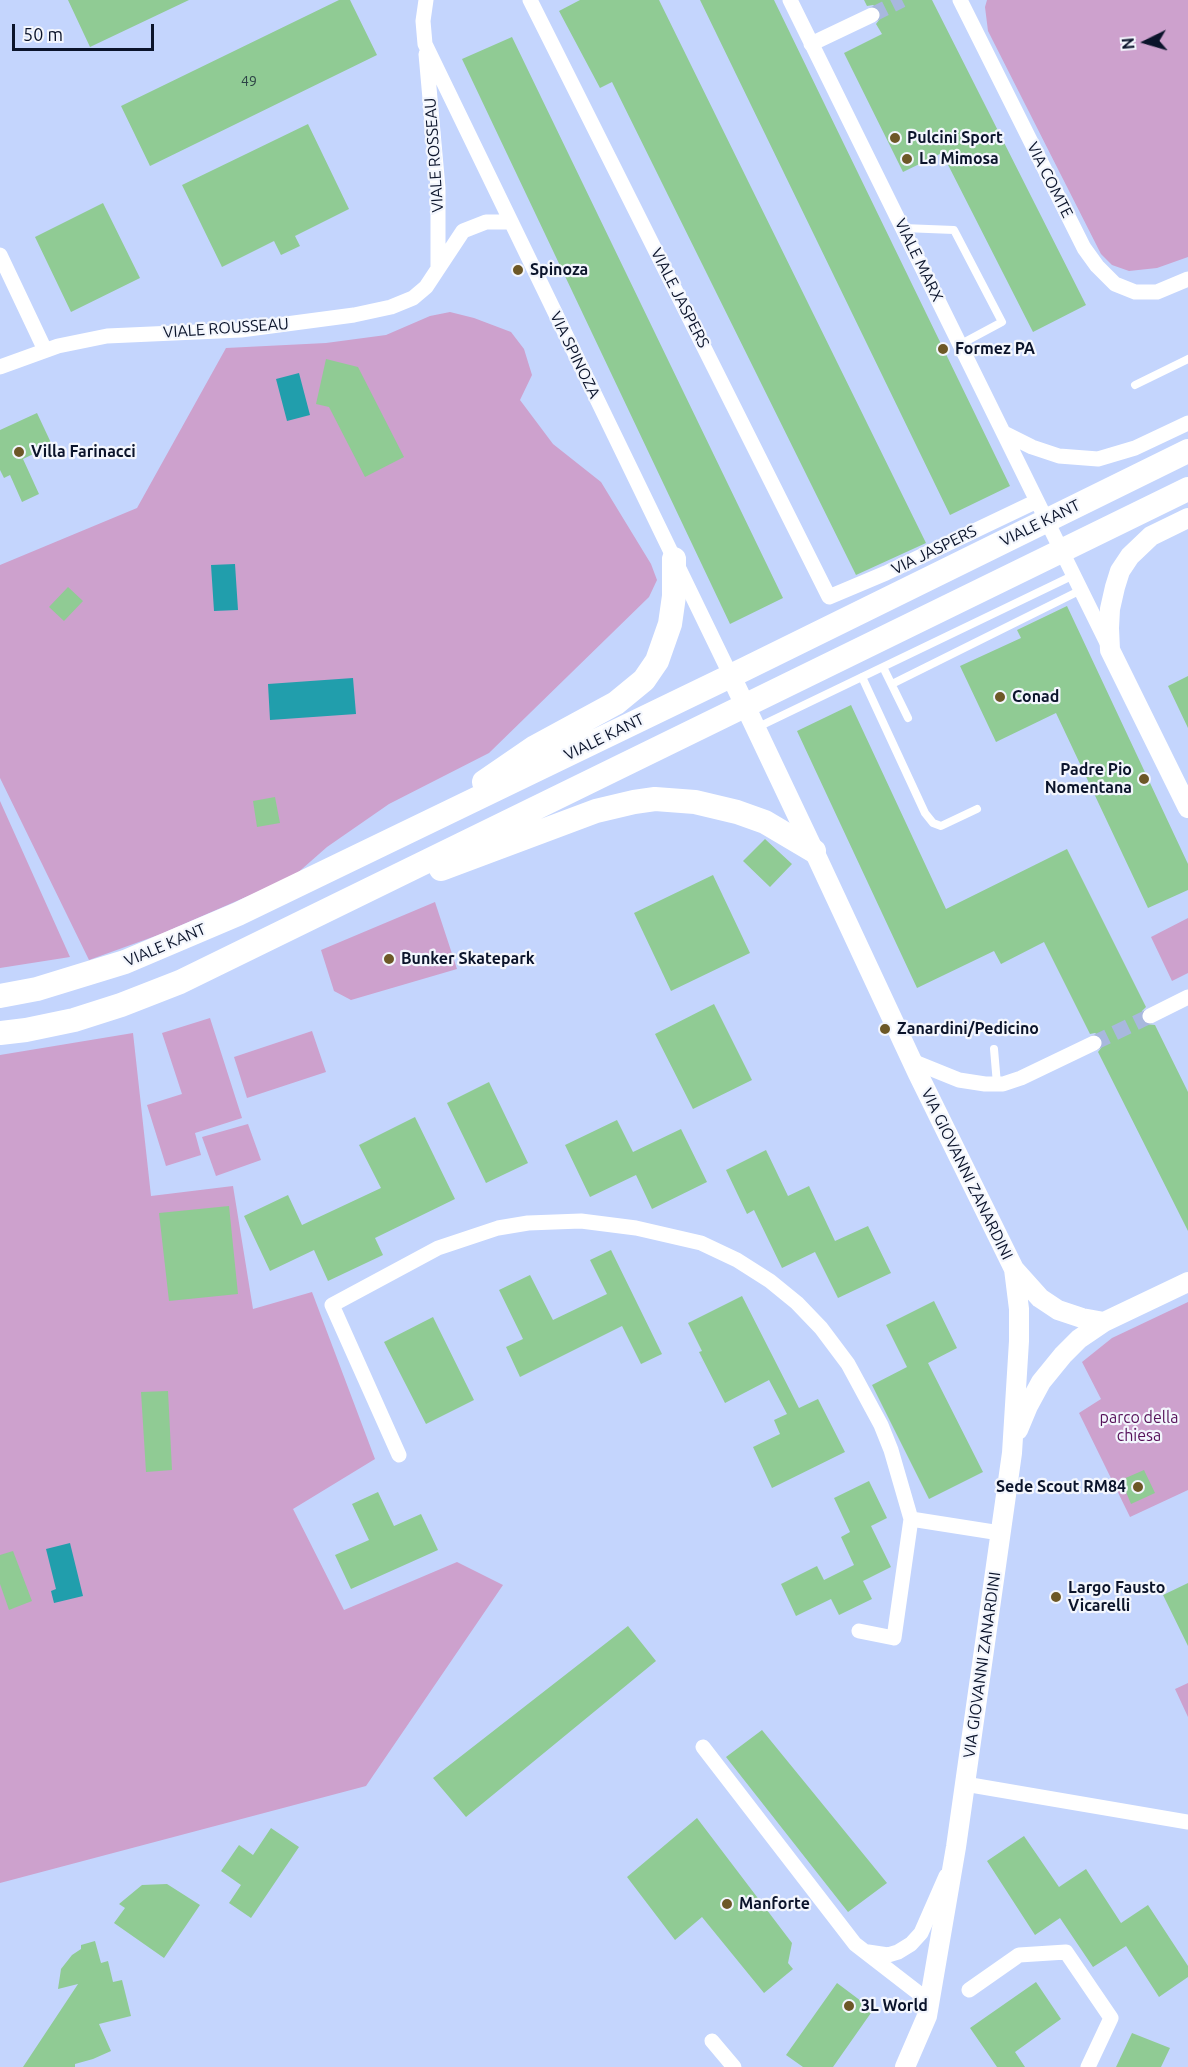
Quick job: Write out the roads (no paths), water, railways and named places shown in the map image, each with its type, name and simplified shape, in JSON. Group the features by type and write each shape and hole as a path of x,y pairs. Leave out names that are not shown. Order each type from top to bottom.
{"main road":[{"name":"VIALE KANT","path":"3,996 55,984 124,962 238,914 730,676 1042,510 1188,451"},
{"name":"VIALE KANT","path":"0,1033 74,1020 180,982 1188,489"},
{"path":"440,816 517,758 616,703 644,680 657,661 670,624 674,596 674,559"},
{"path":"381,884 444,869 596,812 622,804 655,799 695,802 737,812 765,822 814,851"}],"street":[{"name":"VIA SPINOZA","path":"426,0 423,21 425,44 745,706"},
{"name":"VIALE JASPERS","path":"530,0 829,597"},
{"name":"VIALE MARX","path":"790,0 1110,650"},
{"name":"VIA COMTE","path":"960,0 1084,248 1097,266 1115,284 1135,292 1157,292 1187,281"},
{"path":"811,44 872,15"},
{"name":"VIALE ROSSEAU","path":"425,44 438,188 438,266"},
{"name":"VIALE ROUSSEAU","path":"0,367 45,350 107,336 229,331 374,312 412,298 429,284 438,266 459,236 470,227 486,222 510,222"},
{"path":"0,255 45,350"},
{"path":"1004,433 1048,453 1073,458 1098,459 1128,451 1188,423"},
{"name":"VIA JASPERS","path":"829,597 1042,510"},
{"path":"1188,518 1147,539 1124,565 1112,598 1109,628 1110,650 1188,807"},
{"name":"VIA GIOVANNI ZANARDINI","path":"745,706 912,1061 1014,1269 1020,1327 1012,1453 955,1854 930,2002 906,2067"},
{"path":"1150,1016 1188,997"},
{"name":"VIALE KANT","path":"0,1028 74,1020"},
{"path":"912,1061 959,1080 997,1084 1021,1078 1094,1043"},
{"path":"399,1455 332,1305 438,1248 498,1228 528,1223 581,1221 636,1228 701,1243 737,1260 770,1281 796,1303 836,1345 866,1394 891,1450 912,1519 894,1638 859,1630"},
{"path":"1014,1269 1040,1298 1058,1310 1104,1322"},
{"path":"1012,1453 1023,1416 1041,1382 1070,1346 1104,1322 1188,1282"},
{"path":"912,1519 1000,1533"},
{"path":"703,1747 860,1949 930,2002"},
{"path":"965,1784 1188,1822"},
{"path":"860,1949 888,1955 911,1944 921,1933 955,1854"},
{"path":"969,1990 1019,1954 1066,1952 1111,2018 1088,2067"},
{"path":"711,2041 734,2067"}],"lane":[{"path":"903,228 954,230 1002,322 961,344"},
{"path":"1135,385 1188,359"},
{"path":"756,728 1074,575"},
{"path":"892,684 1081,590"},
{"path":"884,666 908,718"},
{"path":"862,677 929,818 941,826 977,809"},
{"path":"994,1049 997,1084"}],"tunnel":[{"path":"872,15 902,0"},
{"path":"1094,1043 1150,1016"}],"place":[{"name":"Pulcini Sport","path":"895,138"},
{"name":"La Mimosa","path":"907,159"},
{"name":"Spinoza","path":"518,270"},
{"name":"Formez PA","path":"943,349"},
{"name":"Villa Farinacci","path":"19,452"},
{"name":"Conad","path":"1000,697"},
{"name":"Padre Pio Nomentana","path":"1144,779"},
{"name":"Bunker Skatepark","path":"389,959"},
{"name":"Zanardini/Pedicino","path":"885,1029"},
{"name":"Sede Scout RM84","path":"1138,1487"},
{"name":"Largo Fausto Vicarelli","path":"1056,1597"},
{"name":"Manforte","path":"727,1904"},
{"name":"3L World","path":"849,2006"}],"park label":[{"name":"parco della chiesa","path":"1139,1427"}]}
